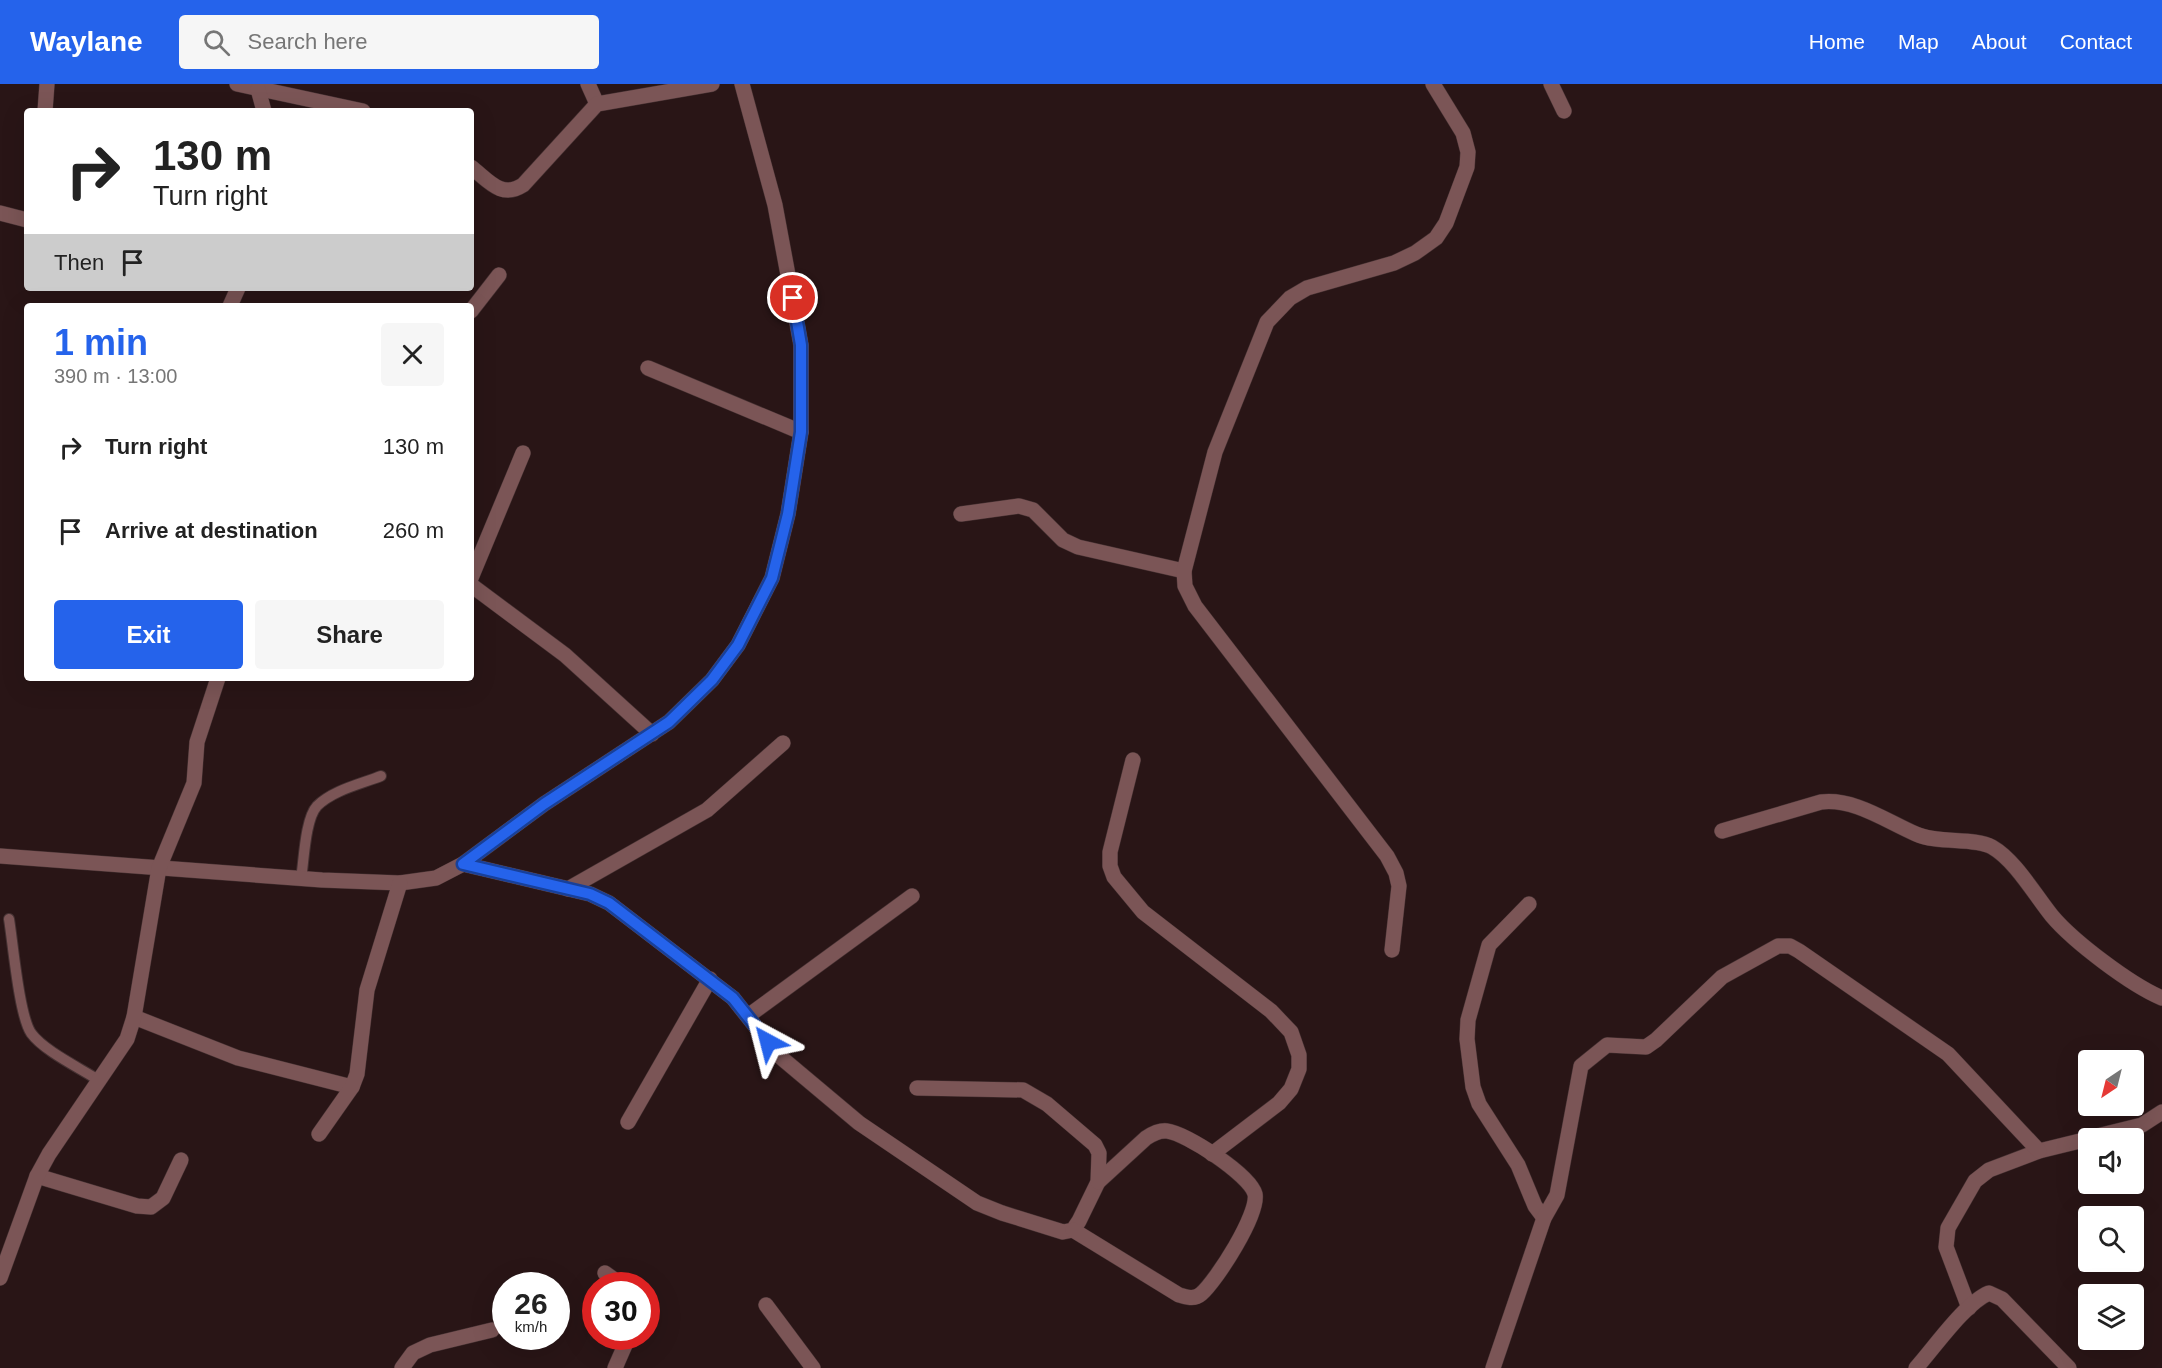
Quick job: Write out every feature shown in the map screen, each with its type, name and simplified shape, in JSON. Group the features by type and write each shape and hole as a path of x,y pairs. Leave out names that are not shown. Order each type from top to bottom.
{"street":[{"path":"45,108 47,84"},
{"path":"237,84 349,108"},
{"path":"588,84 597,104"},
{"path":"474,168 504,191 513,191 523,185 597,104 712,84"},
{"path":"0,856 301,879 400,883 436,878 463,864 544,804 669,722 712,680 738,645 772,578 788,514 801,432 801,345 775,205 742,84"},
{"path":"1392,950 1399,886 1392,865 1196,606 1185,586 1184,571 1215,452 1267,322 1290,298 1307,288 1394,263 1415,253 1436,238 1446,223 1467,167 1468,152 1462,133 1433,84"},
{"path":"1551,84 1564,111"},
{"path":"258,89 263,108"},
{"path":"0,213 24,219"},
{"path":"474,307 499,275"},
{"path":"648,368 801,432"},
{"path":"474,571 522,453"},
{"path":"961,514 1019,506 1033,510 1064,540 1078,547 1184,571"},
{"path":"474,587 565,655 652,734"},
{"path":"0,1278 37,1176 49,1154 127,1039 134,1017 159,868 194,783 197,742 217,681"},
{"path":"568,889 707,810 783,744"},
{"path":"1133,760 1110,852 1110,866 1114,877 1154,923 1205,959 1271,1011 1291,1032 1299,1054 1299,1069 1291,1089 1279,1103 1212,1154"},
{"path":"1722,831 1821,802 1838,800 1919,835 1990,846 2005,857 2055,919 2071,934 2128,980 2144,991 2162,998"},
{"path":"463,864 590,894 609,903 733,998 778,1055 859,1123 977,1203 1002,1214 1063,1232 1073,1230 1179,1295 1193,1298 1201,1294 1222,1268 1253,1212 1256,1200 1254,1191 1244,1177 1212,1154 1166,1130 1154,1133 1098,1182 1073,1230"},
{"path":"319,1134 352,1087 357,1074 368,990 400,883"},
{"path":"748,1016 912,896"},
{"path":"1529,903 1489,945 1468,1020 1467,1039 1473,1087 1479,1104 1518,1165 1535,1206 1544,1218"},
{"path":"1493,1368 1544,1218 1557,1195 1581,1066 1607,1045 1646,1047 1722,977 1778,946 1790,946 1799,951 1948,1054 2039,1151"},
{"path":"628,1122 710,979"},
{"path":"134,1017 238,1058 352,1087"},
{"path":"916,1088 1023,1090 1047,1104 1095,1145 1099,1153 1098,1182"},
{"path":"2130,1128 2142,1125 2162,1112"},
{"path":"1969,1308 1946,1247 1948,1228 1975,1181 1989,1170 2039,1151 2078,1141"},
{"path":"37,1176 137,1206 151,1207 163,1198 180,1160"},
{"path":"1916,1368 1979,1297 1989,1293 2002,1299 2069,1368"},
{"path":"766,1305 813,1368"},
{"path":"402,1368 413,1353 430,1345 492,1330"},
{"path":"615,1368 623,1350"}],"lane":[{"path":"301,879 310,823 316,807 330,796 381,776"},
{"path":"9,919 24,1015 31,1032 43,1044 100,1081"}],"route":[{"path":"768,1042 733,998 609,903 590,894 463,864 544,804 669,722 712,680 738,645 772,578 788,514 801,432 801,345 793,298"}]}
